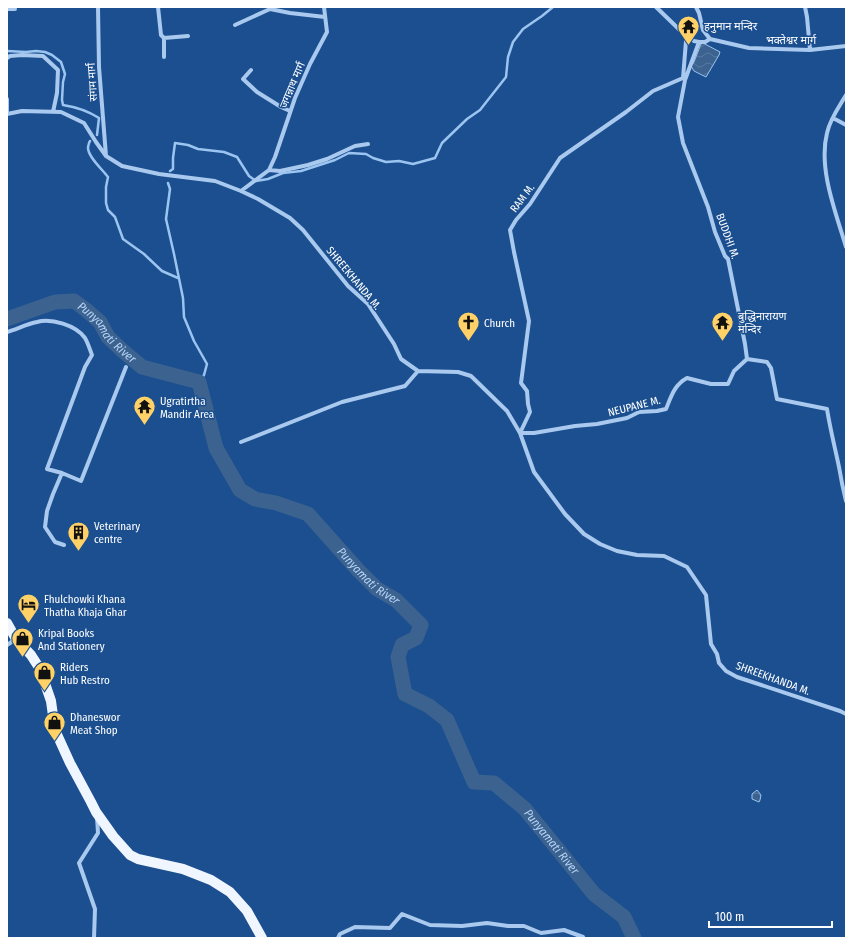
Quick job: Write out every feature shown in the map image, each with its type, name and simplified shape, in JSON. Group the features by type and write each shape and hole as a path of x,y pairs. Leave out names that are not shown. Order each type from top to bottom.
{"main road":[{"path":"7,623 16,639 31,655 40,669 51,701 55,730 70,763 96,812 113,836 130,855 138,859 183,869 211,880 230,892 247,912 262,938"}],"street":[{"name":"संगम मार्ग","path":"98,7 99,67 106,156"},
{"path":"158,7 161,35 164,38 164,58"},
{"name":"जगन्नाथ मार्ग","path":"269,170 275,157 295,98 310,64 327,32 324,7"},
{"path":"656,7 687,37 699,42"},
{"path":"696,7 700,13 703,30 710,39"},
{"path":"805,7 810,50"},
{"path":"235,25 270,8 290,14 325,17"},
{"path":"7,9 15,9"},
{"path":"164,38 188,36"},
{"name":"RAM M.","path":"520,433 530,412 527,391 521,383 529,321 510,230 516,220 530,204 560,158 626,112 653,91 682,78 687,37"},
{"name":"भक्तेश्वर मार्ग","path":"699,42 706,42 710,39 749,48 810,50 846,46"},
{"name":"BUDDHI M.","path":"699,42 685,80 678,117 683,143 710,213 715,232 725,256 728,259 746,344 747,359"},
{"path":"7,58 10,56 22,55 43,56 58,70 57,93 53,112"},
{"path":"251,70 243,79 257,92 290,111"},
{"path":"846,95 827,132 824,152 828,183 846,247"},
{"path":"7,100 7,114"},
{"name":"SHREEKHANDA M.","path":"7,114 22,111 61,112 84,123 106,156 122,166 159,174 215,181 243,190 290,218 304,230 348,286 368,304 394,344 401,359 418,371 458,372 471,376 508,411 520,433 534,472 565,514 584,534 600,544 617,551 637,555 664,556 687,567 706,595 711,644 717,654 719,663 726,671 737,677 846,714"},
{"path":"833,118 846,125"},
{"path":"243,190 269,170 280,171 308,164 327,159 355,146 368,144"},
{"path":"7,332 38,321 57,322 73,327 85,337 92,355 85,367 47,469 62,473 81,481 126,367"},
{"path":"747,359 767,362 770,368 777,399 827,409 846,501"},
{"name":"NEUPANE M.","path":"520,433 534,433 597,424 626,418 639,412 666,409 674,389 682,381 687,378 711,384 728,384 734,371 747,359"},
{"path":"241,442 342,402 405,386 418,371"},
{"path":"62,473 47,511 45,527 54,542 64,544"},
{"path":"7,645 16,639"},
{"path":"840,711 846,708"},
{"path":"94,938 95,908 79,863 98,833 96,812"},
{"path":"338,938 340,934 355,927 390,928 402,914 430,925 462,926 487,923 508,926 524,926 541,933 564,930 583,937"}],"water":[{"path":"703,43 720,52 706,77 694,71 691,66 701,44"},
{"path":"757,790 761,795 759,802 752,799 752,794"}],"waterway":[{"path":"170,171 173,169 175,143 188,145 198,149 224,152 237,157 249,176 256,181 268,179 283,173 301,171 335,160 349,153 366,154 386,162 399,161 413,164 435,158 442,143 467,119 480,110 506,77 508,57 513,42 523,29 553,7"},
{"path":"7,51 45,52 61,62 65,74 63,82 63,105 91,113 99,118 97,135"},
{"path":"90,141 88,148 90,155 108,177 106,187 106,203 108,210 115,217 123,239 144,254 162,271 178,278"},
{"path":"168,183 170,189 166,219 183,298 184,317 194,341 207,364 204,375 199,382"},
{"name":"Punyamati River","path":"7,319 55,302 74,301 100,322 108,337 142,367 199,382 216,448 240,490 255,499 276,503 308,514 377,589 396,600 421,625 416,638 402,645 398,657 405,694 429,706 447,720 474,782 494,783 525,809 594,894 624,917 634,938"}],"place":[{"name":"हनुमान मन्दिर","path":"689,46"},
{"name":"Church","path":"469,342"},
{"name":"बुद्धिनारायण मन्दिर","path":"722,342"},
{"name":"Ugratirtha Mandir Area","path":"144,426"},
{"name":"Veterinary centre","path":"78,552"},
{"name":"Fhulchowki Khana Thatha Khaja Ghar","path":"29,624"},
{"name":"Kripal Books And Stationery","path":"23,658"},
{"name":"Riders Hub Restro","path":"44,692"},
{"name":"Dhaneswor Meat Shop","path":"54,742"}]}
